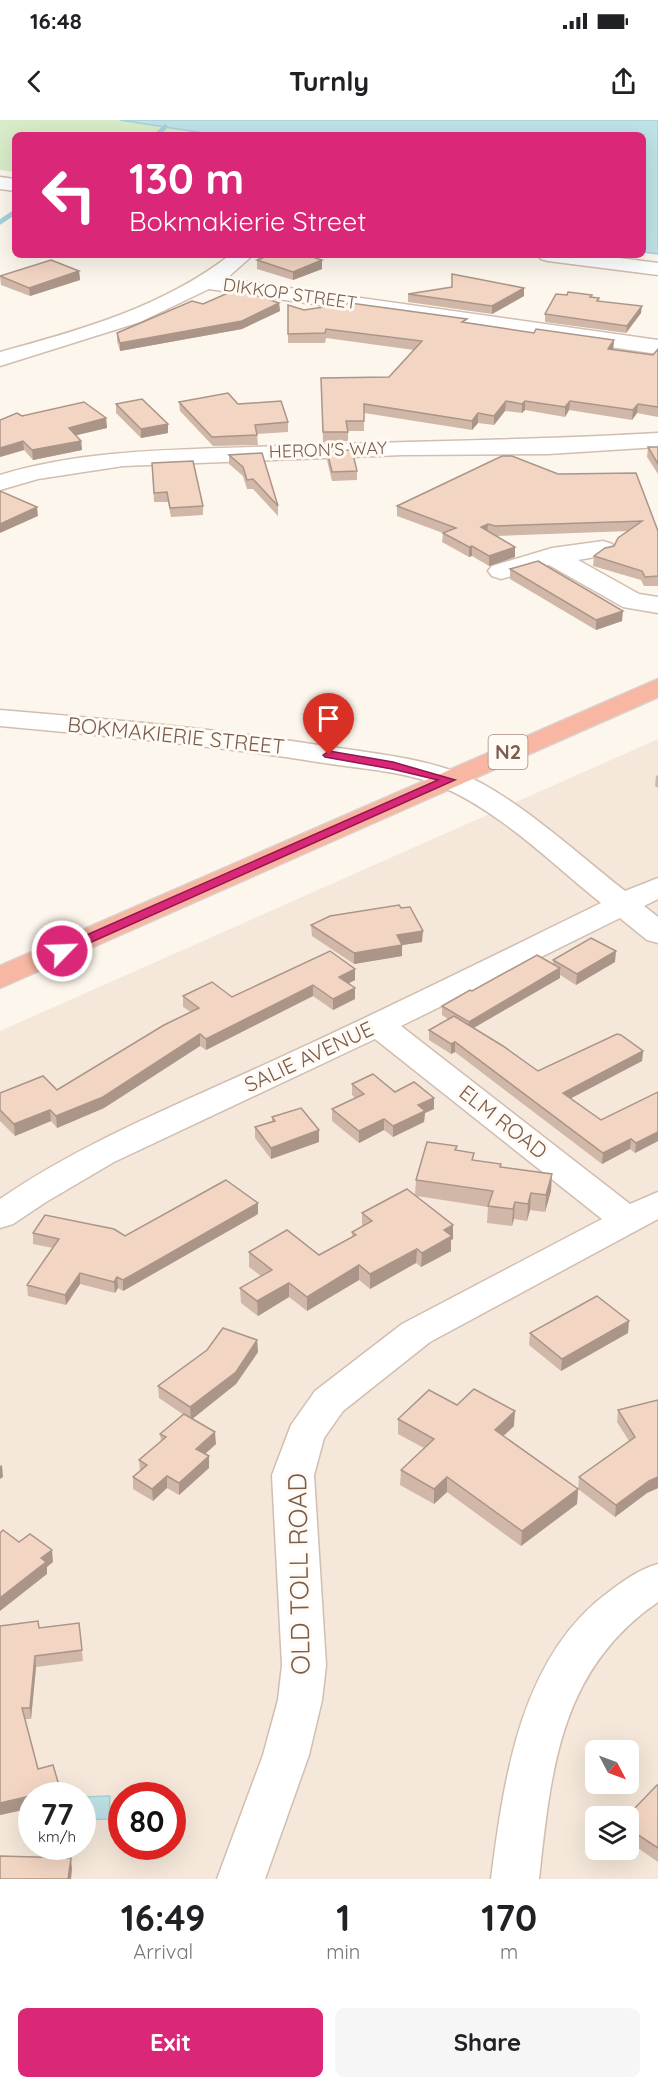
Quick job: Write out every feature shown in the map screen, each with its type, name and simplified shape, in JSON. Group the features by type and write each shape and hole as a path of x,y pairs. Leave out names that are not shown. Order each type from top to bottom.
{"highway":[{"name":"N2","path":"0,978 658,687"}],"street":[{"path":"0,359 133,316 206,282 239,258"},
{"path":"572,258 658,269"},
{"name":"DIKKOP STREET","path":"206,282 658,347"},
{"name":"HERON'S WAY","path":"0,483 35,472 123,459 403,448 548,447 658,440"},
{"path":"501,571 552,555 603,549"},
{"path":"552,555 632,601 658,605"},
{"name":"BOKMAKIERIE STREET","path":"0,718 160,732 286,748 393,765 449,780 478,794 512,817 658,933"},
{"name":"SALIE AVENUE","path":"0,1216 33,1192 81,1164 379,1025 658,887"},
{"name":"ELM ROAD","path":"379,1025 642,1212"},
{"name":"OLD TOLL ROAD","path":"241,1879 286,1755 300,1700 304,1665 293,1475 305,1435 329,1401 416,1333 642,1212"},
{"path":"515,1879 523,1805 541,1731 562,1680 590,1634 623,1604 658,1580"}],"shaded area":[{"path":"658,739 658,1879 0,1879 0,1031"}],"green space":[{"path":"0,120 658,120 658,254 646,252 646,132 12,132 12,172 0,170"}],"water":[{"path":"120,120 658,120 658,254 646,252 646,132 197,132"},
{"path":"108,1796 108,1819 96,1820 96,1797"}],"building":[{"path":"262,258 316,258 322,260 293,272 257,260"},
{"path":"51,260 79,271 29,288 0,276"},
{"path":"452,274 524,288 492,306 408,294 452,287"},
{"path":"237,289 279,303 242,321 120,343 117,333 192,301 203,304"},
{"path":"568,292 592,295 590,297 599,298 597,301 642,306 627,326 545,314 556,294 567,295"},
{"path":"350,303 467,319 462,322 534,333 536,329 614,340 608,349 653,355 658,349 658,407 638,404 633,410 570,401 565,407 525,401 522,404 506,401 494,416 478,413 472,421 364,404 364,421 346,421 348,432 323,432 321,378 389,377 422,341 326,329 325,333 288,334 288,305 304,310"},
{"path":"228,393 238,404 281,401 288,422 255,425 257,435 212,437 179,402"},
{"path":"142,399 168,424 141,429 116,404"},
{"path":"84,402 106,418 69,428 81,441 32,450 23,441 0,448 0,420 17,413 22,416"},
{"path":"648,447 658,447 658,464"},
{"path":"352,450 357,471 332,472 327,451"},
{"path":"262,453 278,506 253,479 247,480 243,467 229,455"},
{"path":"502,456 512,456 558,474 636,473 658,531 658,576 645,577 642,571 594,556 605,548 614,546 618,538 642,521 495,526 488,524 481,527 515,547 489,556 443,533 456,528 397,506"},
{"path":"193,461 203,506 170,508 167,492 154,493 152,463"},
{"path":"0,491 37,507 0,524"},
{"path":"538,561 623,611 596,620 510,569"},
{"path":"399,905 401,908 410,907 423,931 397,935 402,945 354,953 311,925 330,916"},
{"path":"591,938 616,951 577,974 553,960"},
{"path":"330,951 355,969 339,977 355,988 333,999 313,985 206,1039 200,1034 103,1097 56,1116 50,1110 14,1124 0,1110 0,1093 43,1076 57,1090 164,1025 199,1008 183,996 212,982 232,997"},
{"path":"537,955 560,968 469,1022 442,1006 472,991"},
{"path":"454,1016 538,1071 617,1034 621,1035 643,1051 563,1093 601,1120 658,1092 658,1132 636,1143 631,1139 603,1153 455,1042 451,1044 429,1030"},
{"path":"373,1074 395,1092 414,1082 434,1098 418,1105 425,1111 393,1126 384,1119 359,1131 332,1109 364,1094 352,1084"},
{"path":"301,1108 319,1130 271,1148 255,1127 275,1121 272,1117"},
{"path":"427,1142 457,1146 455,1150 474,1153 472,1160 501,1164 500,1167 552,1174 546,1195 531,1193 528,1204 515,1202 513,1209 488,1206 493,1191 416,1180"},
{"path":"226,1180 258,1203 123,1280 117,1277 114,1282 80,1273 65,1295 27,1285 59,1239 33,1233 45,1215 114,1229 125,1236"},
{"path":"407,1189 453,1225 444,1230 452,1236 422,1253 417,1249 370,1274 359,1265 307,1297 289,1283 257,1301 240,1288 272,1270 249,1252 287,1230 319,1255 356,1235 352,1232 372,1221 362,1213"},
{"path":"597,1296 629,1321 562,1359 530,1333"},
{"path":"223,1328 257,1340 236,1372 190,1407 158,1386 207,1350"},
{"path":"474,1389 515,1411 495,1430 578,1489 522,1531 447,1477 434,1489 401,1470 434,1439 398,1419 429,1390 457,1405"},
{"path":"658,1400 658,1477 616,1505 579,1477 635,1437 618,1410"},
{"path":"184,1414 215,1432 196,1449 209,1456 179,1483 167,1476 152,1489 133,1477 147,1465 139,1460 166,1437 160,1434"},
{"path":"3,1530 19,1542 30,1534 52,1550 41,1558 46,1562 0,1598 0,1533"},
{"path":"38,1621 39,1628 79,1623 82,1650 35,1656 30,1708 22,1708 38,1769 53,1765 58,1782 18,1782 18,1799 0,1803 0,1626"},
{"path":"658,1786 658,1848 639,1835 639,1806 637,1806"},
{"path":"0,1856 18,1857 18,1860 71,1860 68,1879 0,1879"}],"waterway":[{"path":"160,132 165,127"},
{"path":"0,222 12,214"}],"route":[{"path":"62,951 449,780 393,765 329,755"}]}
